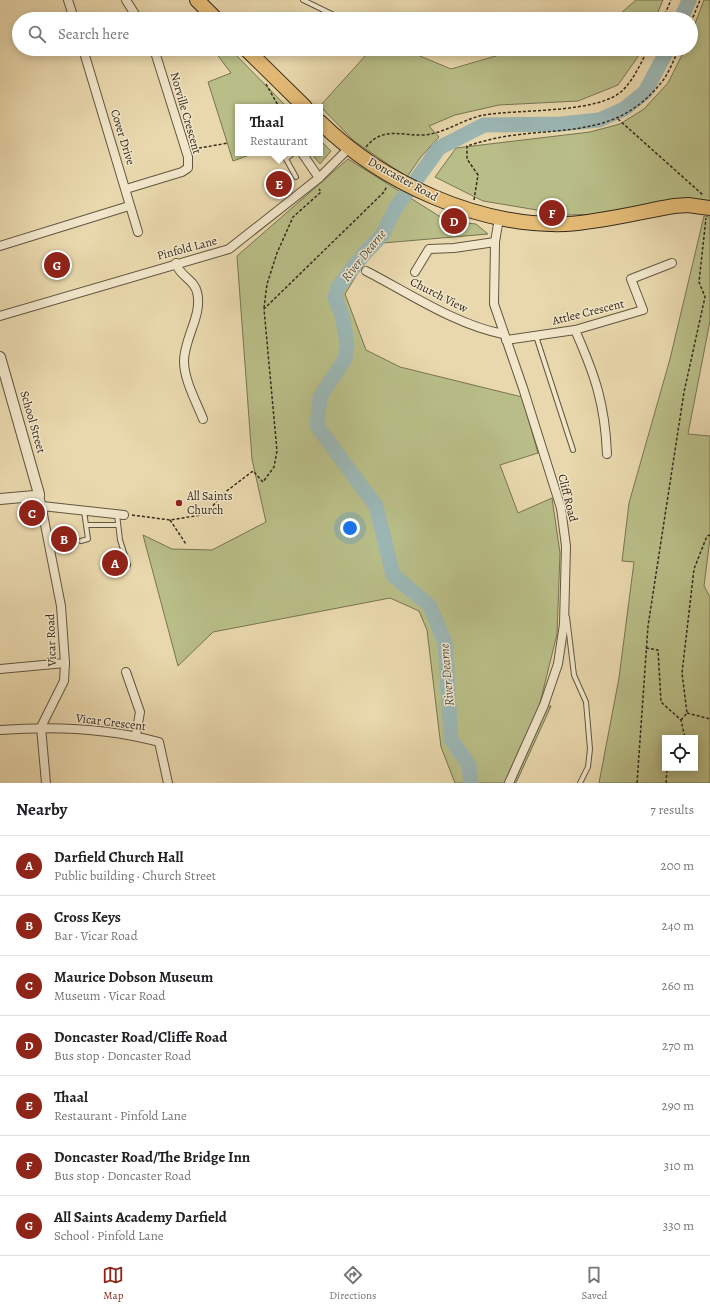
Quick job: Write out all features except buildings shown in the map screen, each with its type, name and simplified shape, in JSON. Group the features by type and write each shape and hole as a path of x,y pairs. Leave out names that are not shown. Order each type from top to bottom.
{"highway":[{"path":"197,0 209,12"},
{"path":"253,56 301,104"},
{"name":"Doncaster Road","path":"323,125 354,151 400,180 425,193 470,211 499,218 541,223 567,224 674,206 708,205"}],"street":[{"path":"72,12 69,1 78,0"},
{"path":"126,0 134,12"},
{"name":"Cover Drive","path":"85,56 138,232"},
{"name":"Norville Crescent","path":"126,189 182,172 188,168 186,151 156,56"},
{"name":"Pinfold Lane","path":"0,316 229,249 354,151"},
{"path":"304,156 316,180"},
{"path":"0,246 130,206"},
{"name":"Cliff Road","path":"499,218 495,242 494,304 523,388 561,508 566,546 564,611 558,664 544,705 509,783"},
{"path":"415,272 429,249 454,248 495,242"},
{"name":"Attlee Crescent","path":"505,337 536,336 575,330 643,310 631,279 672,263"},
{"path":"176,264 177,269 191,280 197,290 199,301 184,360 190,385 203,419"},
{"name":"Church View","path":"366,271 453,316 486,331 505,337"},
{"path":"575,330 598,387 604,412 607,454"},
{"name":"School Street","path":"0,357 39,494"},
{"path":"0,499 34,496 39,494"},
{"name":"Vicar Road","path":"39,494 61,606 64,663 64,681 41,727"},
{"path":"42,506 121,514"},
{"path":"0,669 64,663"},
{"path":"126,672 140,712 136,736"},
{"path":"41,727 46,783"},
{"name":"Vicar Crescent","path":"0,730 41,727 136,736 159,742 168,783"}],"lane":[{"path":"303,0 328,12"},
{"path":"290,156 286,159 296,177"},
{"path":"536,336 573,450"},
{"path":"81,542 88,538 84,511"},
{"path":"121,514 118,524 128,565"},
{"path":"86,525 118,524"},
{"path":"564,611 568,622 574,676 586,702 590,749 588,767 580,783"}],"path":[{"path":"666,12 671,0"},
{"path":"695,12 700,0"},
{"path":"354,151 383,133 424,135 443,132 462,121 483,116 514,111 583,107 602,101 622,91 634,75 644,56"},
{"path":"470,211 476,192 478,176 468,159 467,146 508,136 589,128 618,118 645,100 664,78 675,56"},
{"path":"618,118 708,205 699,282 705,297 683,400 648,626 637,783"},
{"path":"186,151 208,145 228,143"},
{"path":"121,514 170,520 201,515 240,479 253,471 263,482 274,467 277,451 264,309 267,284 277,253 293,217 321,192 316,180"},
{"path":"264,309 384,192"},
{"path":"170,520 186,544"},
{"path":"681,720 687,713 682,673 694,569 703,542 707,536 710,535"},
{"path":"646,648 658,650 661,702 681,720 684,735"},
{"path":"687,713 710,719"},
{"path":"666,783 668,771"}],"green space":[{"path":"636,0 663,0 658,12 622,12"},
{"path":"704,0 710,0 710,204 605,214 567,215 483,201 435,177 456,148 590,132 620,124 644,109 668,83 682,56 698,56 698,16"},
{"path":"218,56 237,56 284,104 235,104 235,156 247,156 233,161 208,82 231,73"},
{"path":"365,56 420,56 451,69 496,56 638,56 618,85 578,101 499,105 455,115 429,126 439,137 420,158 407,177 354,141 323,109 322,104"},
{"path":"323,143 331,151 320,164 313,156 323,156"},
{"path":"348,159 447,221 476,224 488,234 383,243 364,263 345,294 366,350 400,367 522,397 538,453 500,465 518,513 552,498 560,553 557,634 539,707 551,706 516,783 455,783 441,747 427,630 419,611 390,598 213,632 178,666 143,535 172,549 212,550 266,522 252,459 237,256"},
{"path":"704,216 710,217 710,321 688,434 710,436 710,538 704,586 710,597 710,783 599,783 619,678 634,562 622,561 629,503 670,359"}],"waterway":[{"name":"River Dearne","path":"684,12 689,0"},
{"name":"River Dearne","path":"471,783 469,765 451,739 445,643 430,606 393,575 376,506 317,426 320,397 345,359 347,345 342,315 335,298 338,287 364,254 382,235 395,209 439,148 484,125 561,124 599,120 624,109 645,92 664,56"}],"place":[{"name":"Thaal","path":"279,184"},
{"name":"Doncaster Road/The Bridge Inn","path":"552,213"},
{"name":"Doncaster Road/Cliffe Road","path":"454,221"},
{"name":"All Saints Academy Darfield","path":"57,265"},
{"name":"All Saints Church","path":"179,503"},
{"name":"Maurice Dobson Museum","path":"32,513"},
{"name":"Cross Keys","path":"64,539"},
{"name":"Darfield Church Hall","path":"115,563"}]}
